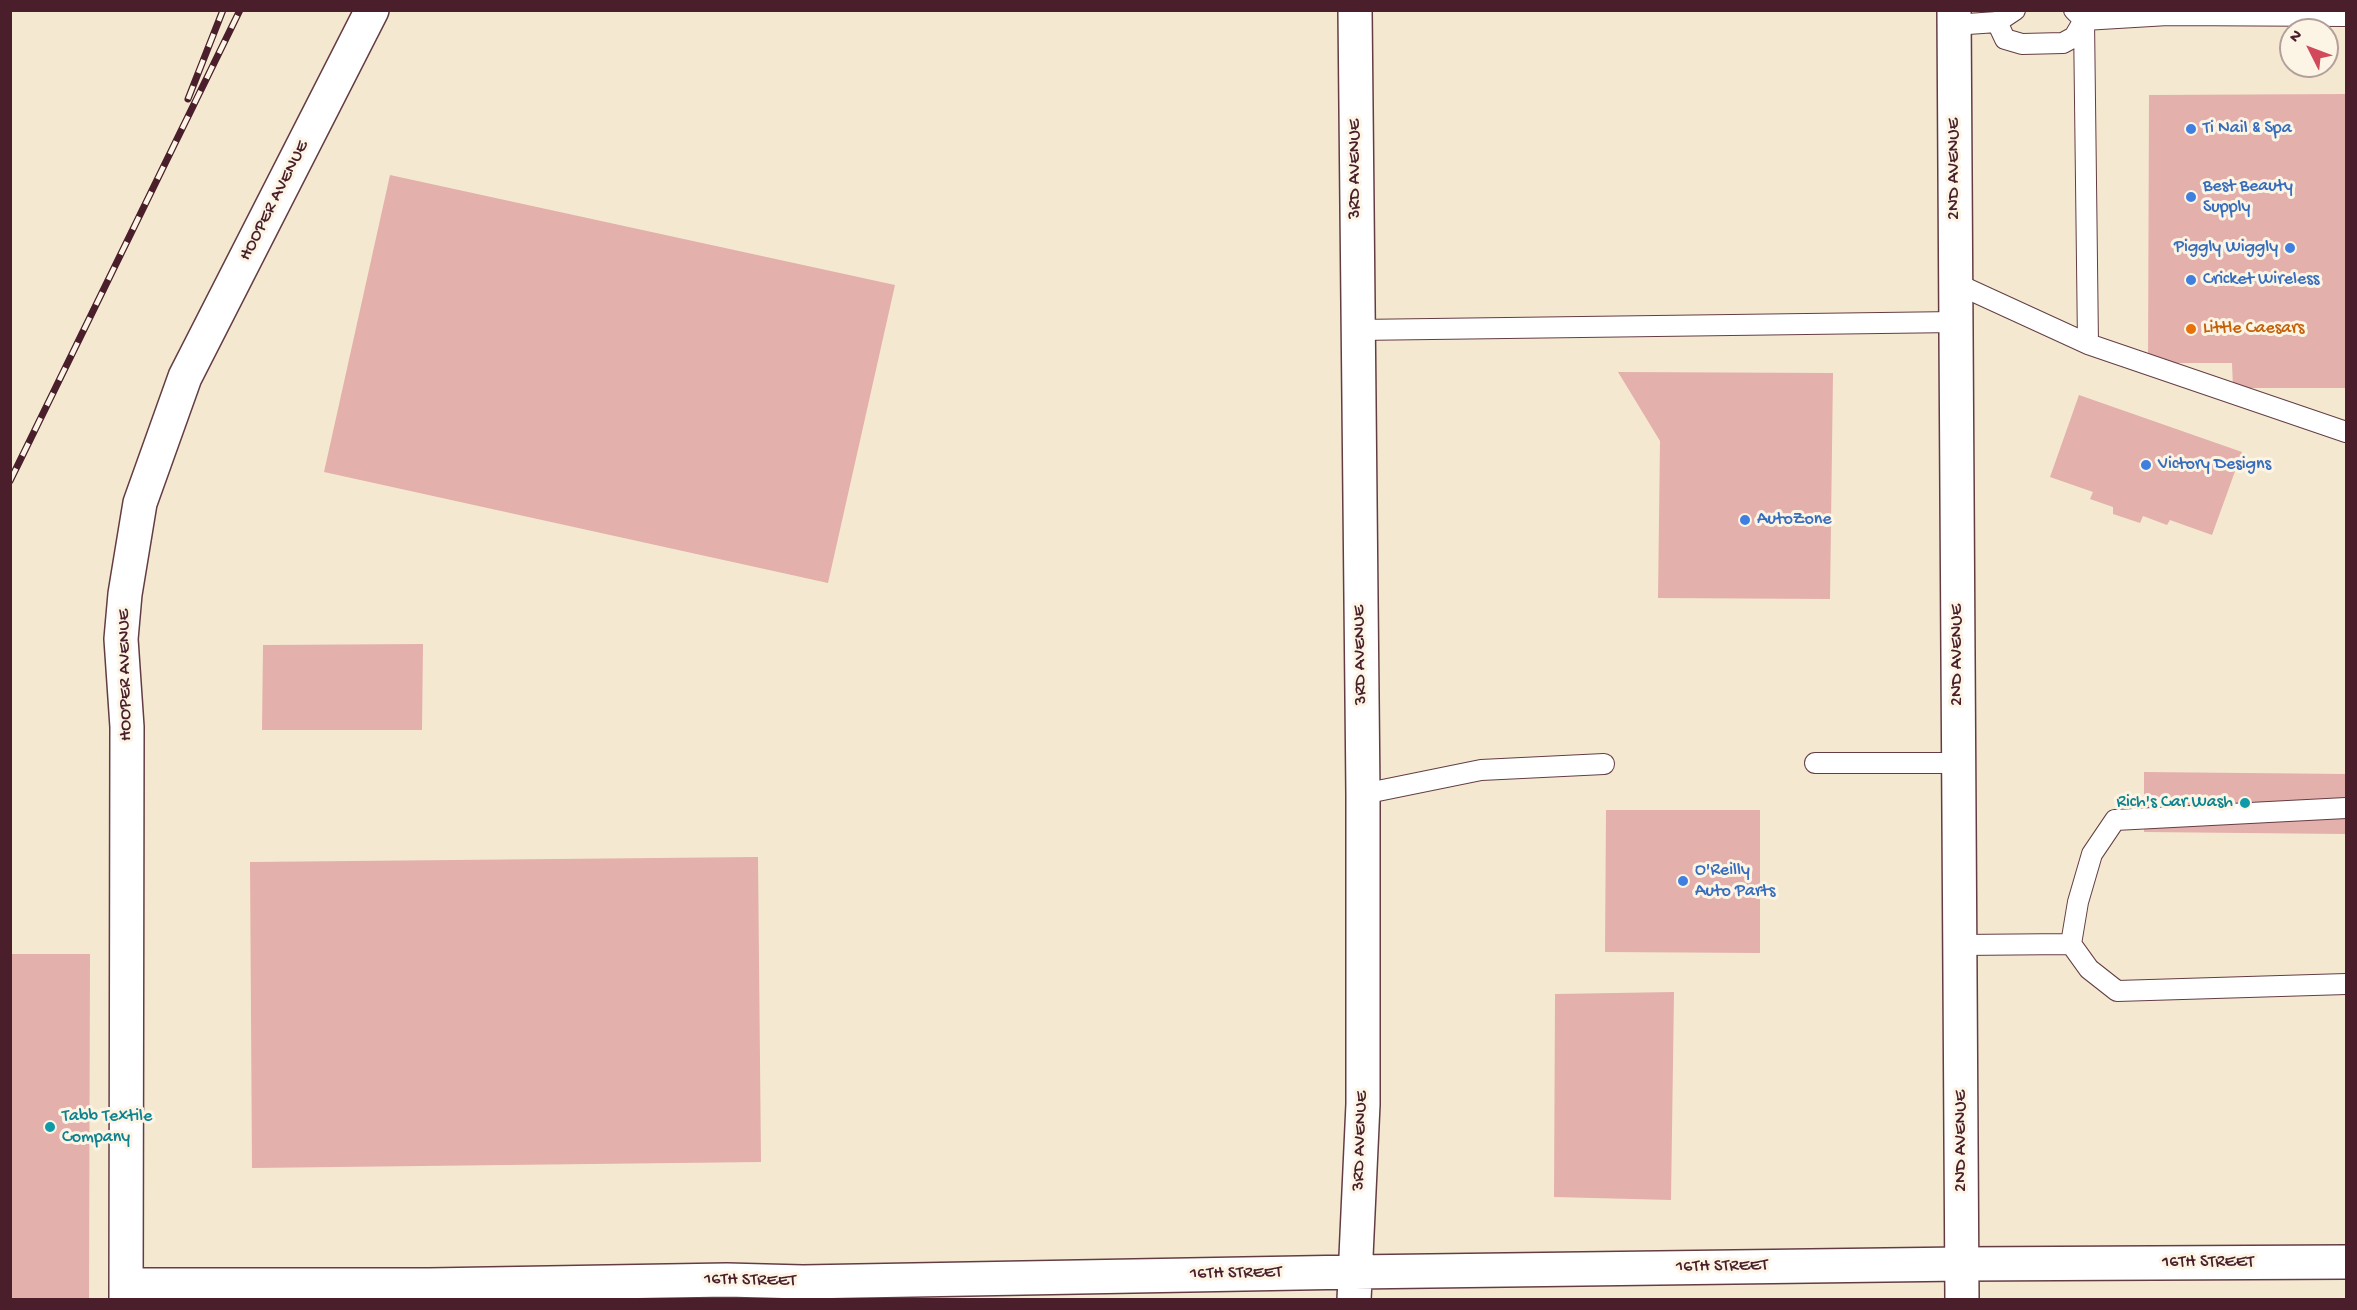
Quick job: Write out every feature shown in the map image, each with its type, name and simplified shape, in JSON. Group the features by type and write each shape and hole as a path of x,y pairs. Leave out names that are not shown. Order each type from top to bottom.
{"street":[{"name":"HOOPER AVENUE","path":"126,1292 127,728 122,639 125,594 140,503 185,377 372,10"},
{"name":"3RD AVENUE","path":"1354,1286 1363,1104 1363,794 1355,10"},
{"name":"2ND AVENUE","path":"1954,18 1962,1299"},
{"name":"16TH STREET","path":"126,1292 429,1285 727,1290 815,1282 1354,1286 1962,1264 2346,1262"}],"lane":[{"path":"1954,18 1997,22 2015,10"},
{"path":"1997,22 2005,39 2022,44 2063,43 2074,37 2079,15"},
{"path":"2079,15 2346,16"},
{"path":"2079,15 2088,344"},
{"path":"1955,283 2088,344 2346,432"},
{"path":"1357,330 1956,322"},
{"path":"1815,763 1959,764"},
{"path":"1363,794 1481,770 1604,764"},
{"path":"2346,808 2115,820 2092,854 2078,902 2071,944 2089,969 2117,991 2346,984"},
{"path":"1960,945 2071,944"}],"building":[{"path":"2346,94 2346,388 2233,388 2232,363 2148,363 2149,95"},
{"path":"390,175 895,285 828,583 324,472"},
{"name":"AutoZone","path":"1618,372 1833,373 1830,599 1658,598 1660,441"},
{"name":"Victory Designs","path":"2079,395 2242,452 2212,535 2170,520 2167,525 2143,516 2140,523 2113,514 2113,507 2090,499 2093,492 2050,477"},
{"path":"423,644 422,730 262,730 263,645"},
{"name":"Rich's Car Wash","path":"2144,772 2346,774 2346,834 2144,832"},
{"name":"O'Reilly Auto Parts","path":"1606,810 1760,810 1760,953 1605,952"},
{"path":"758,857 761,1162 252,1168 250,862"},
{"name":"Tabb Textile Company","path":"10,954 90,954 89,1300 10,1300"},
{"path":"1674,992 1671,1200 1554,1197 1555,994"}],"railway":[{"path":"188,99 223,10"},
{"path":"10,481 240,10"}],"place":[{"name":"Ti Nail & Spa","path":"2191,129"},
{"name":"Best Beauty Supply","path":"2191,197"},
{"name":"Piggly Wiggly","path":"2290,248"},
{"name":"Cricket Wireless","path":"2191,280"},
{"name":"Little Caesars","path":"2191,329"},
{"name":"Victory Designs","path":"2146,465"},
{"name":"AutoZone","path":"1745,520"},
{"name":"Rich's Car Wash","path":"2245,803"},
{"name":"O'Reilly Auto Parts","path":"1683,881"},
{"name":"Tabb Textile Company","path":"50,1127"}]}
